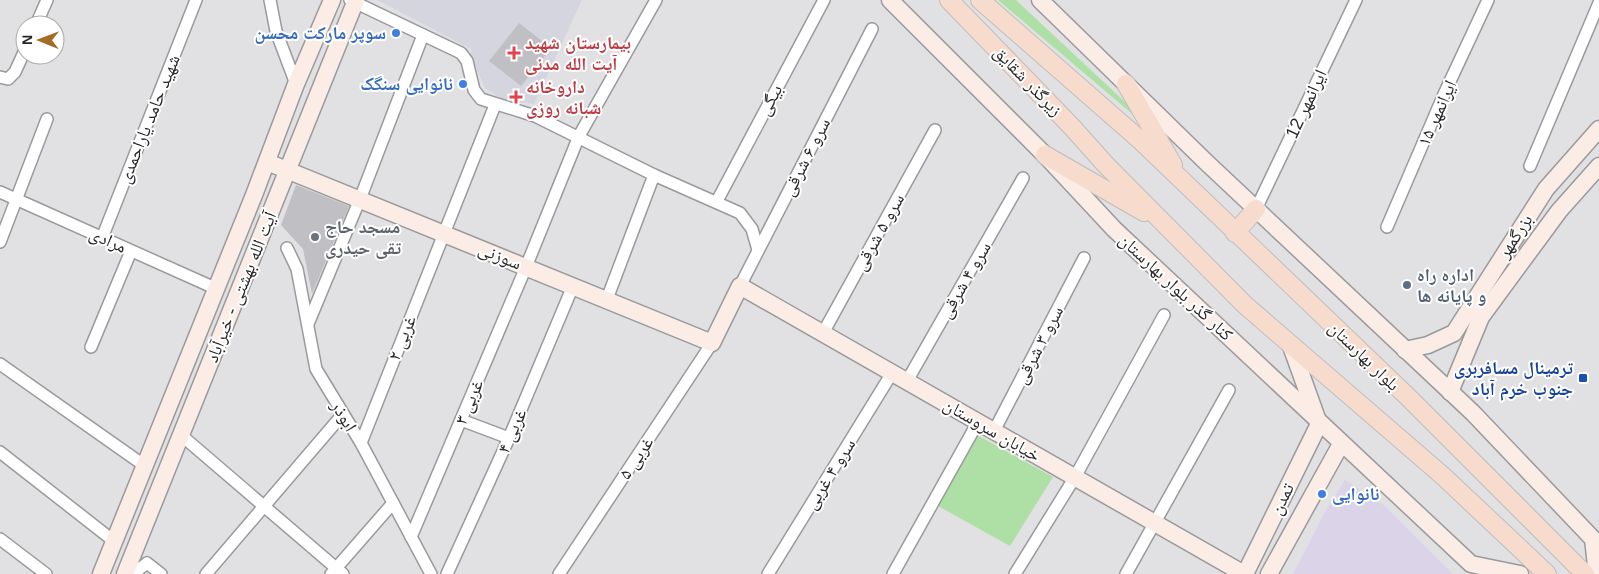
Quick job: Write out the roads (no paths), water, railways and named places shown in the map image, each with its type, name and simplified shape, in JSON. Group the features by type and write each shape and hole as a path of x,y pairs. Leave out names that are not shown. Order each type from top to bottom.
{"main road":[{"name":"آیت الله بهشتی - خیرآباد","path":"101,574 217,289 296,84 332,0"},
{"name":"کنار گذر بلوار بهارستان","path":"890,0 1045,155 1114,229 1319,424 1476,569 1520,574"},
{"name":"زیرگذر شقایق","path":"949,0 1066,120 1105,164 1168,226"},
{"name":"زیرگذر شقایق","path":"980,0 1140,140"},
{"path":"1040,0 1256,209 1450,392 1593,539 1597,574"},
{"name":"آیت الله بهشتی - خیرآباد","path":"133,569 181,435 354,1"},
{"path":"1126,84 1184,185"},
{"name":"بزرگمهر","path":"1405,350 1428,345 1454,333 1546,189 1599,129"},
{"name":"بلوار بهارستان","path":"1140,140 1234,233 1408,397 1585,574"},
{"path":"1045,155 1168,226 1244,304 1443,476 1548,574"},
{"name":"سوزنی","path":"267,162 712,342"},
{"name":"بزرگمهر","path":"1450,392 1480,317 1559,212 1596,174"},
{"path":"1234,233 1256,209"},
{"path":"712,342 740,286"},
{"name":"خیابان سروستان","path":"740,286 1245,574"},
{"path":"208,310 228,319"},
{"path":"1291,346 1319,424"},
{"name":"تمدن","path":"1245,574 1319,424"},
{"name":"تمدن","path":"1269,574 1341,444"},
{"path":"1295,472 1308,469 1318,478 1318,485"}],"street":[{"path":"40,15 46,0"},
{"name":"شهید حامد یاراحمدی","path":"102,238 196,0"},
{"path":"270,0 276,31 296,84"},
{"name":"غربی ۳","path":"411,537 526,267 579,136 656,0"},
{"name":"بیگی","path":"717,201 824,0"},
{"name":"ایرانمهر 12","path":"1256,209 1356,0"},
{"name":"ایرانمهر ۱۵","path":"1388,227 1445,92 1488,0"},
{"path":"354,1 461,53 466,61 476,95 495,105 536,116 654,175 740,212 752,229 758,250"},
{"path":"1530,166 1599,4"},
{"name":"سرو ۶ شرقی","path":"740,286 872,28"},
{"path":"308,324 360,199 423,35"},
{"path":"0,77 8,79 15,72 18,65"},
{"name":"غربی ۲","path":"361,443 495,105"},
{"path":"0,242 47,120"},
{"name":"سرو ۵ شرقی","path":"823,333 935,130"},
{"path":"607,300 654,175"},
{"name":"سرو ۴ شرقی","path":"907,381 1023,178"},
{"name":"مرادی","path":"0,192 217,289"},
{"name":"ابوذر","path":"287,248 297,269 316,369 361,443 431,574"},
{"path":"91,347 131,250"},
{"name":"سرو ۳ شرقی","path":"994,431 1084,258"},
{"name":"غربی ۴","path":"447,574 509,438 573,286"},
{"path":"1016,574 1075,477 1164,315"},
{"name":"غربی ۵","path":"559,574 712,342"},
{"path":"0,364 145,466"},
{"name":"سرو ۴ غربی","path":"768,574 892,373"},
{"path":"1126,574 1229,390"},
{"path":"206,574 344,414"},
{"path":"461,420 509,438"},
{"path":"893,574 978,422"},
{"path":"181,435 337,572 393,503"},
{"path":"0,452 114,542"},
{"path":"0,539 43,573"},
{"path":"133,569 147,563 161,574"}],"place":[{"name":"سوپر مارکت محسن","path":"396,33"},
{"name":"بیمارستان شهید آیت الله مدنی","path":"514,53"},
{"name":"نانوایی سنگک","path":"463,84"},
{"name":"داروخانه شبانه روزی","path":"516,97"},
{"name":"مسجد حاج تقی حیدری","path":"315,237"},
{"name":"اداره راه و پایانه ها","path":"1407,285"},
{"name":"ترمینال مسافربری جنوب خرم آباد","path":"1583,378"},
{"name":"نانوایی","path":"1322,494"}]}
